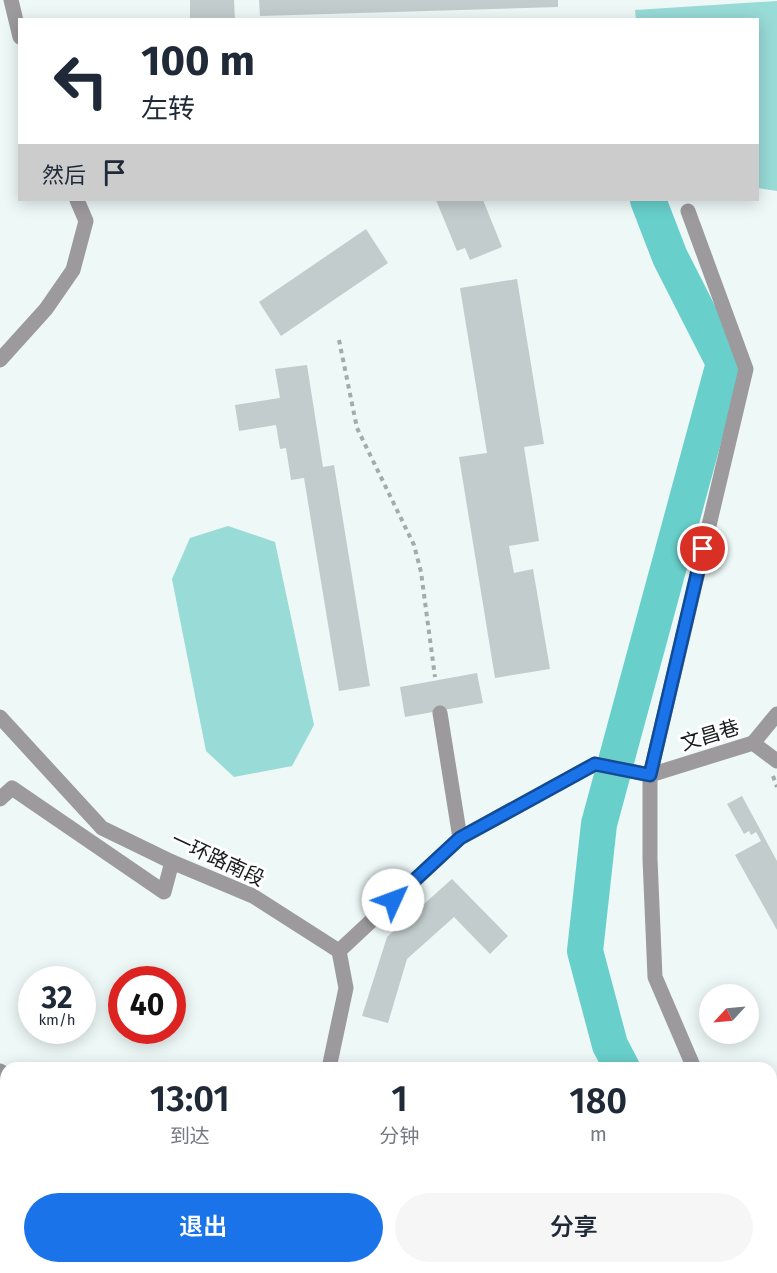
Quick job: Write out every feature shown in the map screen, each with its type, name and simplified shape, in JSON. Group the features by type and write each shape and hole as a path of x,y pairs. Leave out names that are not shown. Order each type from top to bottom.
{"street":[{"path":"11,0 18,29"},
{"path":"0,360 46,309 73,270 86,221 77,201"},
{"path":"688,211 746,369 650,775 650,860 655,977 691,1062"},
{"path":"440,713 460,838"},
{"path":"753,743 777,714"},
{"name":"一环路南段","path":"0,717 102,828 172,862 253,896 339,951"},
{"name":"文昌巷","path":"650,775 753,743 775,767"},
{"path":"330,1062 346,988 339,951 460,838 595,764 650,775"},
{"path":"0,799 12,788 164,892 172,862"}],"path":[{"path":"339,340 357,428 414,545 421,572 435,676"},
{"path":"775,767 777,786"}],"shaded area":[{"path":"777,1 777,191 759,188 759,18 636,18 635,10"},
{"path":"228,526 275,542 314,725 292,766 234,777 206,751 172,579 190,538"}],"building":[{"path":"190,0 234,0 235,18 190,18"},
{"path":"259,0 558,0 558,7 260,16"},
{"path":"436,201 483,201 502,247 470,260 465,248 457,251"},
{"path":"366,229 388,263 281,336 259,302"},
{"path":"517,279 544,444 524,447 539,541 509,546 514,573 533,569 550,669 495,678 459,457 487,453 460,288"},
{"path":"307,365 323,467 334,465 370,686 339,691 304,478 291,480 286,448 280,449 276,425 239,431 235,405 280,398 275,369"},
{"path":"477,673 483,703 405,717 400,687"},
{"path":"742,796 777,861 777,930 735,855 761,841 756,832 751,835 749,831 744,834 727,804"},
{"path":"452,879 508,936 490,954 454,917 407,959 388,1023 362,1016 387,937"}],"waterway":[{"path":"619,1062 610,1045 585,951 599,824 724,363 670,257 648,201"}],"route":[{"path":"393,900 460,838 595,764 650,775 703,549"}]}
